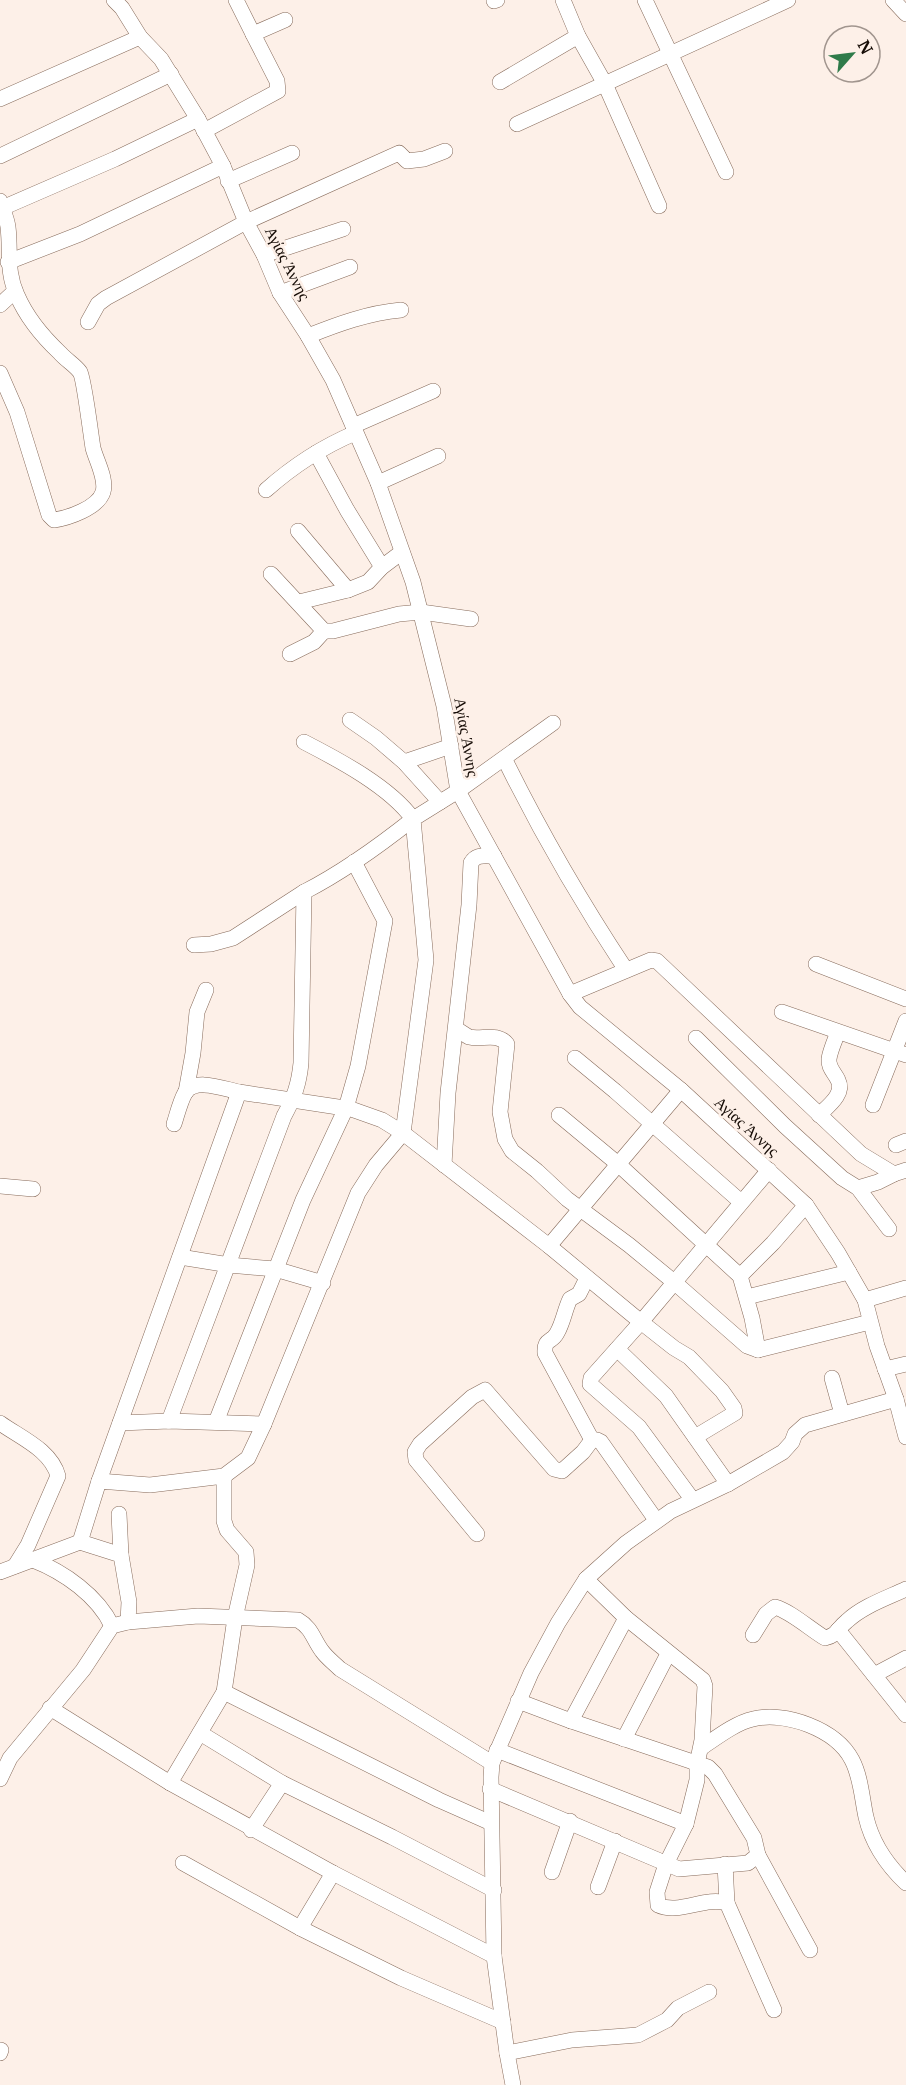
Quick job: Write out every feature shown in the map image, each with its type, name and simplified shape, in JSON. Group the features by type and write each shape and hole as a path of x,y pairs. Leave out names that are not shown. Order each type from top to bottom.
{"street":[{"name":"Αγίας Άννης","path":"114,0 122,8 140,37 161,59 201,125 223,166 246,222 264,255 280,293 333,380 378,483 413,582 421,612 444,706 458,791 570,994 589,1017 681,1090 806,1205 865,1300 906,1437"},
{"path":"0,373 17,412 49,515 54,520 67,519 83,511 98,500 103,492 103,480 95,457 82,375 41,332 27,314 15,291 8,262 8,226 1,206 201,125 278,91 277,81 236,0"},
{"path":"563,0 578,36 605,84 659,206"},
{"path":"645,0 726,172"},
{"path":"518,124 788,0"},
{"path":"893,0 906,14"},
{"path":"253,34 285,20"},
{"path":"500,82 578,36"},
{"path":"0,99 140,37"},
{"path":"0,156 171,74"},
{"path":"88,322 98,304 105,298 246,222 399,153 407,161 424,159 445,151"},
{"path":"228,181 292,153"},
{"path":"8,262 80,234 223,166"},
{"path":"264,255 344,229"},
{"path":"280,293 350,267"},
{"path":"0,305 15,291"},
{"path":"308,336 348,321 400,310"},
{"path":"266,490 288,471 354,429 433,391"},
{"path":"316,453 382,567"},
{"path":"378,483 438,456"},
{"path":"298,531 348,590"},
{"path":"299,602 348,590 368,582 382,567 402,552"},
{"path":"271,574 324,631"},
{"path":"290,654 314,642 324,631 333,631 399,614 421,612 471,620"},
{"path":"350,720 404,762 440,802"},
{"path":"194,945 211,944 233,938 354,862 413,819 505,760 553,723"},
{"path":"99,1482 150,1485 224,1476 248,1458 323,1283 358,1193 376,1165 403,1133 426,960 413,819 403,806 382,789 304,742"},
{"path":"404,762 451,746"},
{"path":"505,760 539,828 594,922 626,970"},
{"path":"444,1165 448,1093 469,904 471,863 478,856 494,856"},
{"path":"216,1422 303,1200 346,1108 358,1066 385,921 354,862"},
{"path":"169,1421 284,1116 294,1100 299,1084 304,892"},
{"path":"570,994 651,960 662,964 861,1154 900,1172"},
{"path":"816,964 906,999"},
{"path":"174,1124 186,1092 197,1012 206,990"},
{"path":"782,1012 901,1053"},
{"path":"873,1105 901,1053 906,1021"},
{"path":"456,1029 469,1036 496,1037 507,1044 500,1112 505,1139 512,1151 567,1199 674,1282 747,1346 758,1350 870,1322"},
{"path":"819,1115 836,1099 840,1089 828,1060 838,1032"},
{"path":"696,1038 785,1126 842,1178 858,1188 889,1229"},
{"path":"575,1058 741,1202"},
{"path":"186,1092 193,1086 199,1085 346,1108 368,1114 403,1133 549,1246 674,1348 689,1357 722,1391 735,1413 695,1437"},
{"path":"549,1246 681,1090"},
{"path":"80,1542 157,1316 238,1092"},
{"path":"559,1115 618,1164 740,1276 758,1350"},
{"path":"692,1499 639,1427 590,1384 591,1378 769,1170"},
{"path":"858,1188 900,1172"},
{"path":"0,1186 33,1189"},
{"path":"740,1276 806,1205"},
{"path":"180,1257 275,1269 323,1283"},
{"path":"747,1298 849,1272"},
{"path":"587,1278 579,1294 570,1299 557,1334 545,1346 545,1353 592,1440"},
{"path":"865,1300 906,1288"},
{"path":"617,1349 666,1396 728,1484"},
{"path":"885,1369 906,1364"},
{"path":"832,1378 842,1414"},
{"path":"477,1534 416,1460 415,1452 420,1444 472,1397 485,1390 557,1470 561,1471 583,1452 592,1440"},
{"path":"513,2085 494,1956 490,1790 495,1756 518,1701 558,1623 586,1580 602,1563 656,1520 692,1499 728,1484 783,1452 792,1442 795,1434 805,1425 896,1399"},
{"path":"120,1423 169,1421 264,1424"},
{"path":"0,1423 48,1457 55,1465 58,1476 28,1545 15,1566"},
{"path":"592,1440 602,1442 656,1520"},
{"path":"170,1783 224,1692 235,1618 248,1559 246,1552 227,1530 224,1521 224,1476"},
{"path":"119,1514 120,1555 129,1602 128,1622"},
{"path":"0,1572 80,1542 120,1555"},
{"path":"33,1560 46,1565 76,1585 100,1606 112,1626"},
{"path":"586,1580 626,1618 702,1680 705,1686 697,1780 686,1824 666,1864 657,1892 658,1905 668,1908 718,1900 727,1903"},
{"path":"753,1635 766,1614 775,1607 784,1610 825,1638 834,1636 848,1620 867,1607 906,1589"},
{"path":"0,1779 5,1755 83,1670 112,1626 128,1622 198,1616 298,1620 312,1632 320,1649 340,1669 495,1756 686,1824"},
{"path":"571,1721 626,1618"},
{"path":"838,1630 906,1714"},
{"path":"624,1738 668,1654"},
{"path":"874,1675 906,1658"},
{"path":"224,1692 418,1790 491,1823"},
{"path":"518,1701 708,1767 715,1774 754,1838 758,1855 810,1950"},
{"path":"50,1708 170,1783 251,1830 494,1956"},
{"path":"701,1748 750,1719 770,1716 792,1719 826,1733 842,1745 853,1761 873,1838 882,1856 906,1883"},
{"path":"200,1733 282,1783 494,1890"},
{"path":"251,1830 282,1783"},
{"path":"490,1790 570,1821 679,1869 748,1863 758,1855"},
{"path":"552,1872 570,1821"},
{"path":"598,1887 615,1841"},
{"path":"183,1863 300,1928 400,1978 503,2022"},
{"path":"725,1864 727,1903 774,2010"},
{"path":"300,1928 333,1873"},
{"path":"507,2053 572,2040 638,2035 667,2020 678,2008 709,1992"}]}
